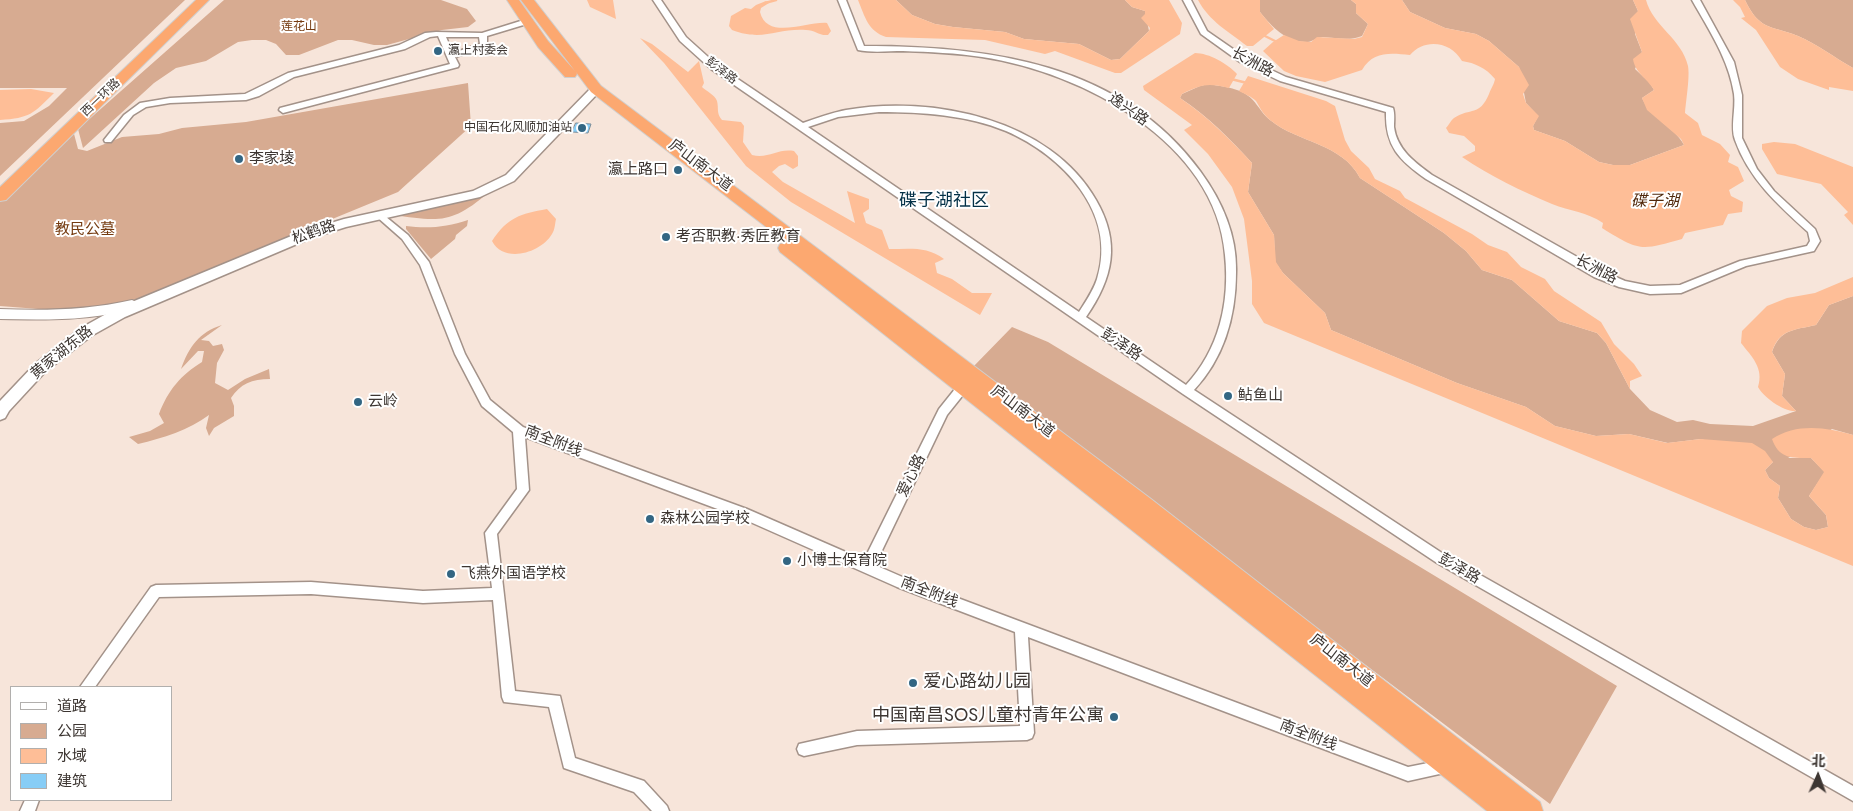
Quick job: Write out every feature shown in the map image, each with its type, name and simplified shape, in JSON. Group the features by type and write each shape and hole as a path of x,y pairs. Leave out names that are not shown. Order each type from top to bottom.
{"highway":[{"name":"西一环路","path":"0,181 190,0"},
{"name":"西一环路","path":"0,196 203,0"},
{"name":"庐山南大道","path":"513,0 543,44 593,92 963,387 1507,811"},
{"name":"庐山南大道","path":"527,0 593,92 1144,506 1531,811"}],"main road":[{"name":"松鹤路","path":"164,295 306,234 344,223 476,194 494,187 510,178 593,92"},
{"name":"黄家湖东路","path":"0,414 4,407 40,368 86,332 120,313 164,295"}],"street":[{"name":"彭泽路","path":"656,0 683,39 714,67 1187,391 1441,559 1853,794"},
{"name":"逸兴路","path":"842,0 861,48 958,50 1052,71 1107,94 1135,112 1170,141 1188,162 1220,210 1228,241 1233,285 1224,325 1210,362 1187,391"},
{"name":"长洲路","path":"1187,0 1204,32 1243,60 1282,79 1390,110 1390,129 1395,144 1409,163 1429,177 1598,274 1623,284 1650,290 1681,289 1744,263 1811,249 1815,241 1812,231 1771,194 1753,170 1738,138 1738,95 1730,62 1696,0"},
{"path":"108,140 134,110 143,105 158,101 234,99 251,96 291,75 402,46 428,36 436,34 441,36 483,35 528,21"},
{"path":"450,56 484,45 483,35"},
{"path":"283,110 455,65 441,36"},
{"path":"801,127 838,115 866,111 934,111 974,117 1006,127 1038,144 1066,164 1100,212 1106,237 1106,260 1097,291 1080,318"},
{"name":"南全附线","path":"380,215 405,237 425,264 460,354 486,403 519,430 743,513 902,583 1408,774 1448,766"},
{"name":"松鹤路","path":"0,314 52,316 99,313 164,295"},
{"name":"爱心路","path":"867,568 943,412 963,387"},
{"path":"519,430 523,490 490,533 499,594 509,697 555,701 569,763 639,786 662,811"},
{"path":"89,686 156,591 311,588 423,597 499,594"},
{"path":"804,749 857,738 1027,733 1021,627"}],"green space":[{"path":"0,0 185,0 0,176 0,123 24,121 49,106 67,88 0,88"},
{"name":"莲花山","path":"224,0 441,0 467,9 476,21 468,27 442,30 387,45 338,40 299,55 286,55 276,44 266,40 238,42 206,61 176,68 154,83 83,148 78,129"},
{"path":"896,0 1125,0 1132,7 1145,11 1149,31 1120,59 1111,60 1079,44 1024,39 1005,32 935,24 912,15"},
{"path":"1260,0 1351,0 1356,4 1356,13 1368,24 1362,36 1357,38 1323,37 1308,42 1300,42 1287,37 1270,23 1260,12"},
{"path":"1402,0 1633,0 1638,11 1635,34 1642,52 1635,69 1650,83 1654,90 1642,98 1651,112 1680,138 1684,145 1630,165 1613,165 1599,162 1565,141 1534,130 1533,126 1538,116 1526,103 1519,67 1489,41 1476,34 1445,28 1410,12"},
{"path":"1745,0 1853,0 1853,68 1805,39 1767,26 1750,10"},
{"name":"教民公墓","path":"468,83 471,126 398,192 140,298 102,309 64,311 0,306 0,201 73,130 78,149 87,151 122,137 159,134 182,128 246,122"},
{"path":"1209,84 1232,88 1246,94 1270,120 1281,128 1319,144 1342,157 1352,166 1360,178 1444,233 1466,251 1482,270 1512,280 1559,321 1597,333 1606,343 1630,389 1650,410 1677,422 1693,420 1710,424 1753,426 1796,411 1782,396 1785,374 1772,352 1775,344 1789,332 1816,325 1829,305 1853,296 1853,435 1832,429 1788,458 1811,458 1825,472 1809,496 1826,515 1828,527 1816,530 1804,527 1791,519 1778,498 1780,486 1769,478 1765,470 1773,462 1701,439 1668,443 1629,434 1596,436 1555,426 1526,407 1457,383 1331,330 1325,313 1283,273 1275,262 1274,235 1248,192 1252,163 1209,120 1180,98 1182,94"},
{"path":"489,192 464,210 444,218 422,219 392,215"},
{"path":"468,220 467,226 456,235 455,239 431,259 406,229 406,226 437,227"},
{"path":"222,325 201,340 209,341 213,346 222,344 224,350 217,363 215,383 228,390 245,379 269,369 270,379 252,381 238,389 231,398 234,406 234,416 214,428 209,436 206,428 209,415 175,433 138,444 129,437 150,431 164,423 159,414 171,390 188,372 202,362 204,351 198,351 181,369 191,347 201,336"},
{"path":"1012,327 1048,342 1617,686 1550,804 972,368"}],"water":[{"path":"587,0 613,0 616,19 590,7"},
{"path":"858,0 896,0 912,15 935,24 1005,32 1024,39 1079,44 1111,60 1120,59 1150,28 1141,18 1145,11 1132,7 1125,0 1169,0 1182,23 1180,34 1121,73 1115,73 1055,51 1045,54 985,40 886,37 871,27 865,18"},
{"path":"1198,0 1260,0 1260,12 1274,29 1253,46 1247,46 1214,20"},
{"name":"碟子湖","path":"1351,0 1402,0 1410,12 1445,28 1476,34 1489,41 1519,67 1529,85 1523,94 1526,103 1539,116 1533,126 1534,130 1565,141 1599,162 1613,165 1630,165 1684,145 1681,139 1647,110 1642,98 1654,90 1634,64 1633,59 1642,52 1630,19 1638,11 1633,0 1646,0 1655,17 1685,56 1689,76 1685,113 1698,123 1702,135 1720,144 1730,155 1728,162 1738,167 1744,181 1729,190 1731,196 1743,202 1742,212 1728,214 1723,225 1685,233 1682,239 1657,246 1640,247 1632,245 1602,228 1603,223 1597,219 1529,194 1495,177 1462,157 1475,151 1475,146 1464,136 1449,133 1446,128 1454,118 1482,106 1495,79 1480,67 1462,61 1451,49 1437,44 1430,44 1422,46 1410,55 1389,54 1377,56 1371,59 1362,70 1325,82 1296,76 1284,71 1263,51 1284,35 1299,41 1311,42 1317,37 1354,39 1362,37 1368,24 1356,13 1356,4"},
{"path":"1733,0 1745,0 1750,10 1767,26 1805,39 1853,68 1853,91 1829,87 1829,90 1798,79 1780,67 1756,30 1741,18 1745,17 1740,7"},
{"path":"766,1 769,3 761,8 760,12 764,21 771,26 789,28 827,23 831,31 828,35 822,35 809,30 796,30 753,35 732,30 729,26 731,16 745,8 751,9"},
{"path":"640,38 652,44 688,72 699,61 704,83 702,87 716,99 718,113 722,120 741,122 744,126 743,142 752,155 763,156 788,150 794,151 798,156 798,166 793,169 785,164 772,172 783,182 855,223 847,191 869,199 869,209 863,213 866,223 882,230 889,249 918,249 931,252 944,259 935,263 937,273 952,279 972,293 992,293 980,315 791,202 746,166 664,63"},
{"path":"1195,53 1218,60 1229,66 1237,74 1229,88 1216,85 1200,86 1182,94 1180,98 1218,129 1252,163 1248,192 1274,235 1276,262 1283,273 1325,313 1331,330 1457,383 1526,407 1555,426 1596,436 1629,434 1667,443 1701,439 1752,443 1765,451 1773,462 1765,470 1769,478 1780,486 1778,498 1791,519 1804,527 1816,530 1828,527 1826,515 1809,496 1824,472 1811,458 1792,457 1782,454 1772,439 1791,430 1811,428 1853,435 1853,566 1264,323 1252,304 1252,281 1244,219 1232,187 1208,154 1184,130 1192,125 1144,90 1143,86"},
{"path":"1248,76 1326,101 1335,106 1345,140 1351,151 1369,168 1375,179 1400,191 1405,198 1472,234 1488,245 1507,252 1521,267 1545,279 1554,291 1601,322 1614,344 1634,364 1642,376 1630,381 1630,389 1606,343 1597,333 1559,321 1512,280 1482,270 1466,251 1444,233 1360,178 1352,166 1342,157 1319,144 1281,128 1270,120 1256,101 1239,91"},
{"path":"31,89 54,93 30,114 18,118 0,120 0,90"},
{"path":"1774,142 1795,144 1853,167 1853,225 1844,215 1848,212 1821,184 1777,174 1762,149 1762,144"},
{"path":"547,209 556,219 555,227 547,241 540,246 531,251 513,254 498,248 492,241 515,218"},
{"path":"1853,277 1853,296 1829,305 1816,325 1789,332 1783,335 1775,344 1772,352 1785,374 1782,396 1796,411 1791,411 1774,403 1758,387 1758,368 1741,343 1742,331 1767,306 1787,298 1815,293"}],"building":[{"name":"中国石化风顺加油站","path":"576,123 591,124 588,133 572,132"}],"waterway":[{"path":"765,3 776,0"},
{"path":"1263,35 1277,42"},
{"path":"1231,79 1247,83"}],"place":[{"name":"瀛上村委会","path":"438,51"},
{"name":"中国石化风顺加油站","path":"582,128"},
{"name":"李家堎","path":"239,159"},
{"name":"瀛上路口","path":"678,170"},
{"name":"考否职教·秀匠教育","path":"666,237"},
{"name":"鲇鱼山","path":"1228,396"},
{"name":"云岭","path":"358,402"},
{"name":"森林公园学校","path":"650,519"},
{"name":"小博士保育院","path":"787,561"},
{"name":"飞燕外国语学校","path":"451,574"},
{"name":"爱心路幼儿园","path":"913,683"},
{"name":"中国南昌SOS儿童村青年公寓","path":"1114,717"}],"district":[{"name":"碟子湖社区","path":"944,202"}]}
